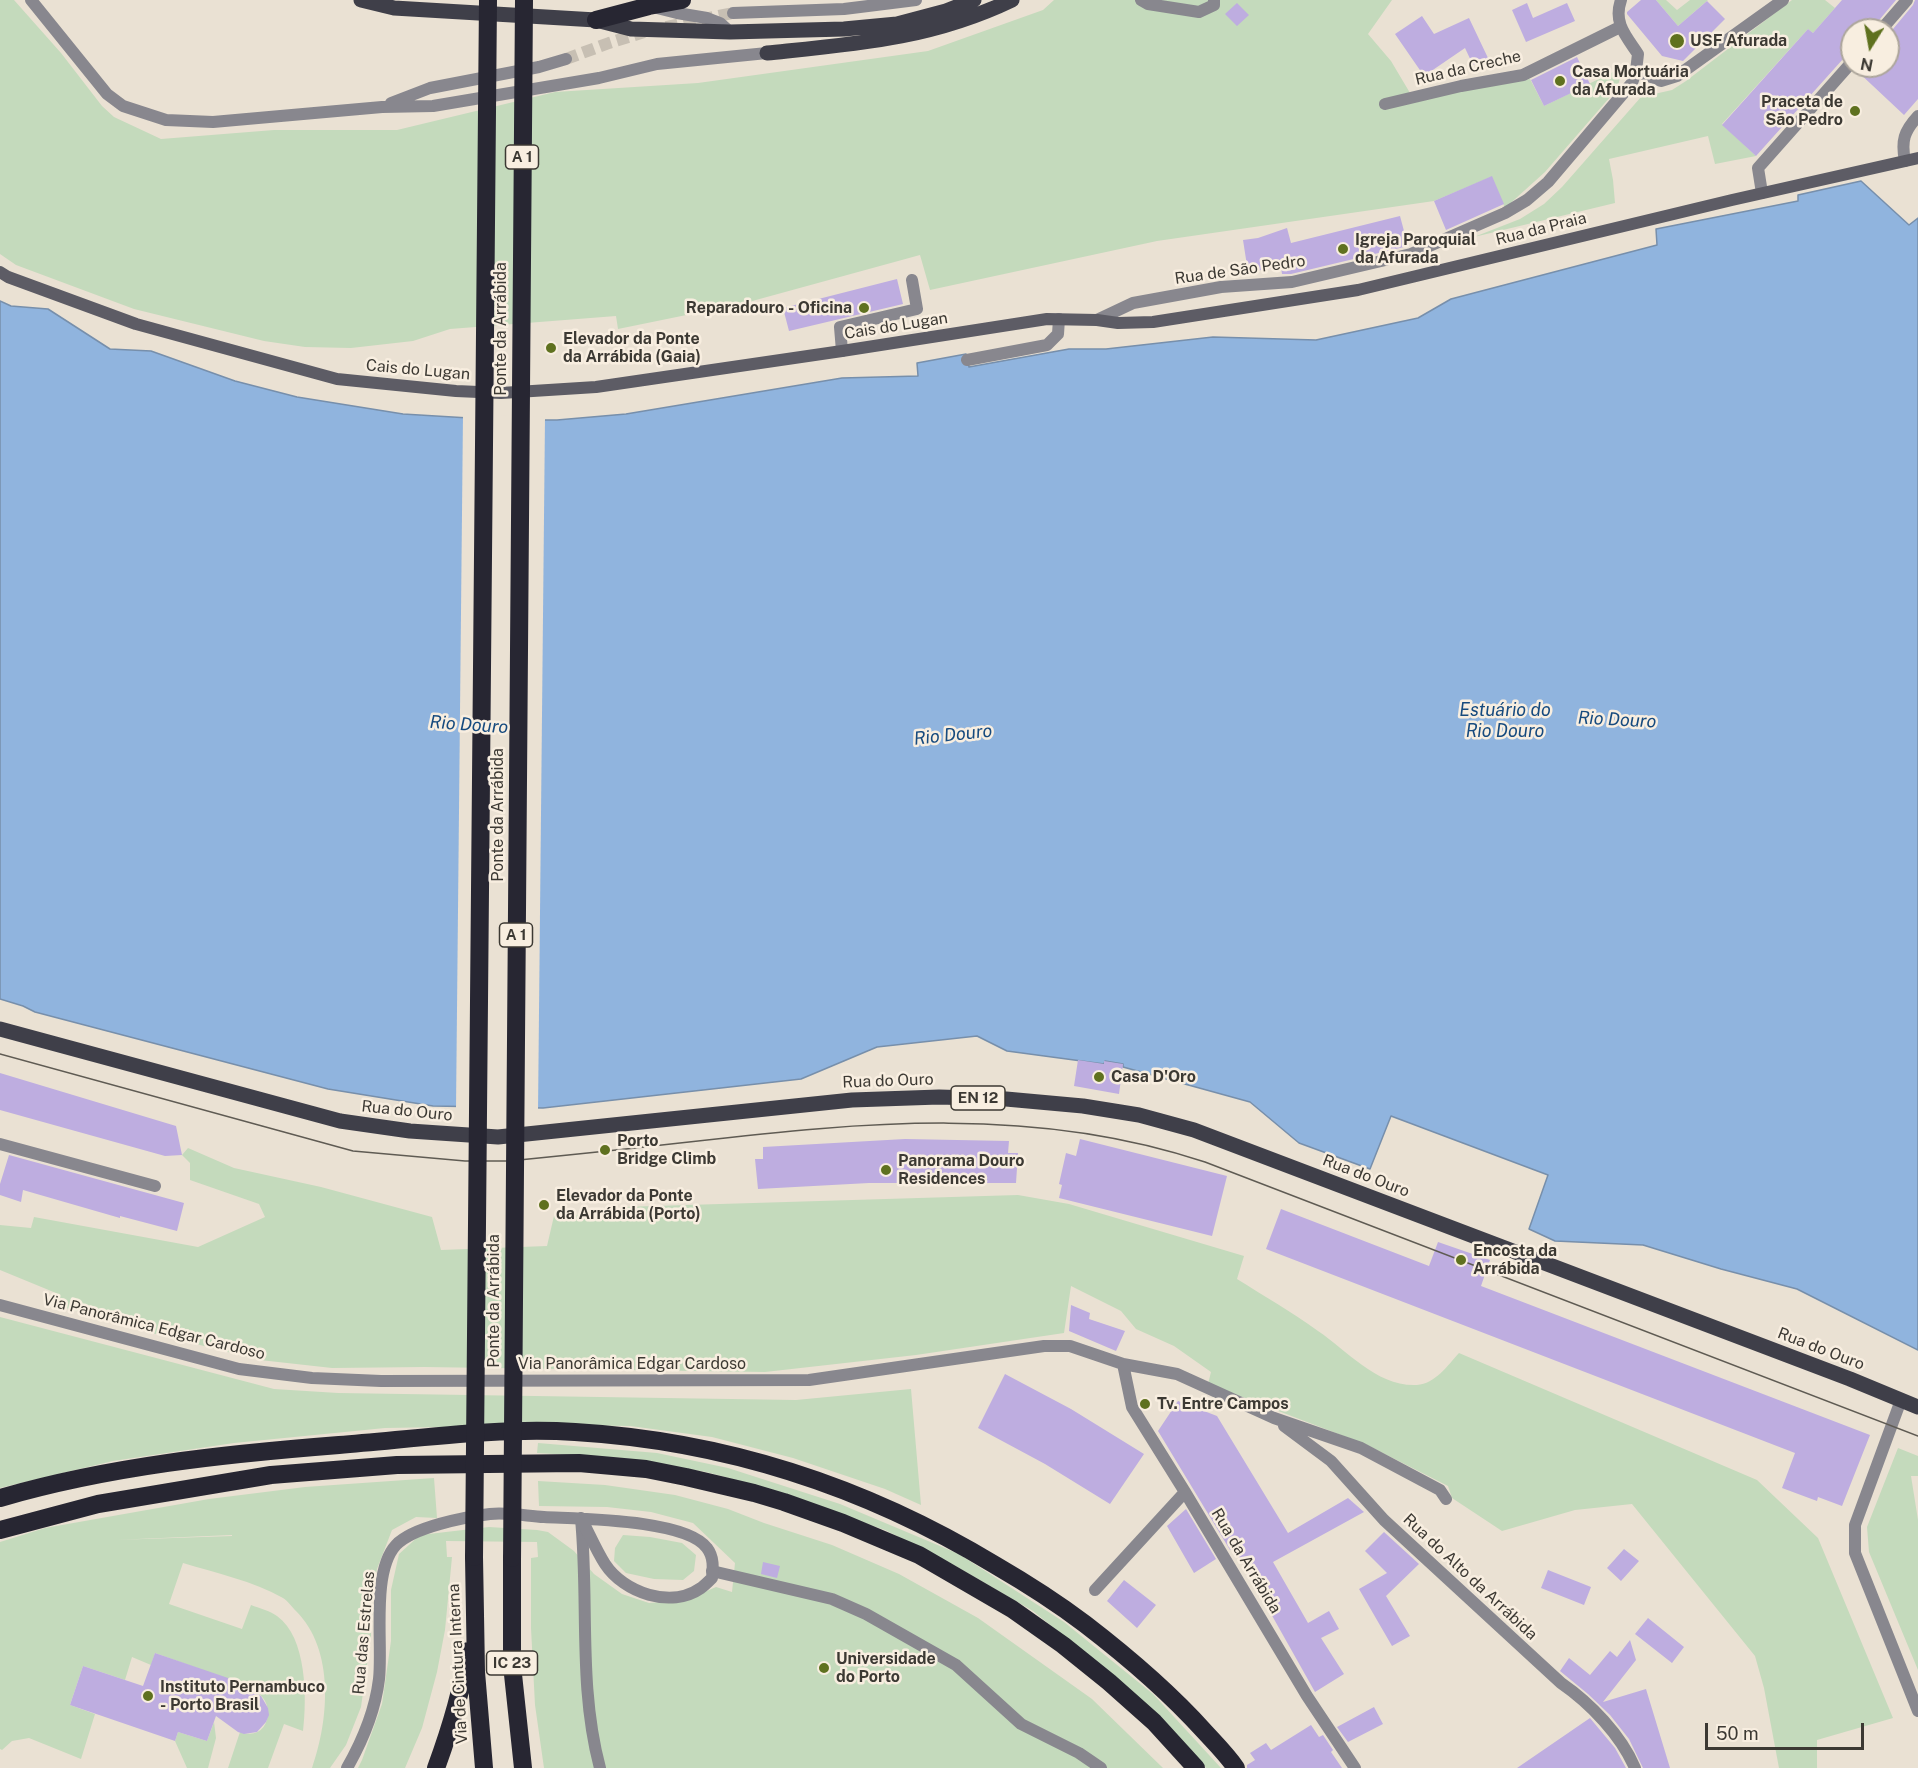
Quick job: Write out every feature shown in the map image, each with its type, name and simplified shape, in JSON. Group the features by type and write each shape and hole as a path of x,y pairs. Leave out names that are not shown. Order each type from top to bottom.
{"highway":[{"name":"Ponte da Arrábida","path":"474,1557 488,0"},
{"name":"Ponte da Arrábida","path":"512,1558 524,0"},
{"path":"596,20 682,0"},
{"path":"0,1498 164,1462 279,1449 523,1431 572,1431 619,1435 700,1448 796,1473 838,1487 878,1503 959,1543 1053,1600 1124,1654 1179,1703 1236,1768"},
{"path":"0,1530 98,1504 271,1475 397,1465 579,1463 646,1469 784,1502 843,1523 919,1555 1012,1609 1063,1645 1154,1722 1196,1768"},
{"name":"Via de Cintura Interna","path":"474,1557 473,1610 484,1768"},
{"name":"IC 23","path":"512,1558 512,1665 522,1768"},
{"path":"436,1768 447,1740 459,1695 473,1610"}],"main road":[{"path":"361,0 394,8 596,20 631,28 730,32 844,29 897,24 946,11 974,0"},
{"path":"767,52 878,41 931,30 980,15 1012,0"},
{"name":"Rua da Praia","path":"1097,320 1118,324 1153,322 1358,290 1918,158"},
{"name":"Cais do Lugan","path":"0,272 8,277 136,324 337,379 456,391 501,393 596,387 1047,319 1097,320"},
{"name":"Rua do Ouro","path":"0,1029 340,1121 410,1131 498,1137 763,1108 852,1100 939,1097 1006,1099 1083,1106 1139,1115 1194,1130 1850,1379 1918,1407"}],"street":[{"path":"31,0 107,94 123,106 166,120 213,122 382,106 433,106 599,78 657,64 767,52"},
{"path":"733,13 844,9 916,0"},
{"path":"1141,0 1148,4 1199,12 1214,5 1214,0"},
{"path":"1622,0 1618,10 1620,27 1638,54 1636,71 1660,81 1677,76 1783,0"},
{"path":"1891,18 1907,0"},
{"path":"649,6 720,22 730,32"},
{"name":"Rua da Creche","path":"1385,104 1461,86 1523,75 1620,27"},
{"path":"382,106 430,88 539,67 566,59"},
{"name":"Rua de São Pedro","path":"1097,320 1133,303 1221,287 1292,282 1411,254 1505,213 1527,200 1548,182 1632,83 1636,71"},
{"path":"1762,193 1758,168 1840,76"},
{"path":"1905,161 1902,144 1911,124 1918,116"},
{"path":"842,351 840,327 917,309 912,280"},
{"path":"967,360 1047,345 1058,334 1059,319"},
{"path":"0,1144 155,1186"},
{"name":"Via Panorâmica Edgar Cardoso","path":"0,1305 239,1369 312,1378 381,1381 809,1380 1044,1347 1070,1346 1124,1364"},
{"name":"Rua do Alto da Arrábida","path":"1124,1364 1177,1374 1274,1418 1361,1448 1440,1490 1446,1499"},
{"name":"Rua da Arrábida","path":"1124,1364 1132,1407 1307,1696 1355,1768"},
{"path":"1901,1400 1855,1525 1855,1553 1918,1710"},
{"name":"Rua do Alto da Arrábida","path":"1274,1418 1331,1461 1384,1520 1561,1683 1577,1694 1613,1732 1635,1768"},
{"path":"1095,1590 1185,1492"},
{"name":"Rua das Estrelas","path":"347,1768 362,1741 374,1708 379,1678 380,1591 393,1548 403,1538 417,1531 492,1514 581,1518 655,1526 692,1536 707,1548 713,1564 712,1571"},
{"path":"581,1518 606,1565 622,1581 642,1594 657,1597 686,1594 700,1589 712,1578 712,1571 842,1603 866,1614 956,1665 1021,1724 1079,1753 1101,1768"},
{"path":"581,1518 584,1545 586,1696 600,1768"}],"green space":[{"path":"0,0 14,0 61,53 102,106 114,117 161,139 274,130 397,130 555,92 698,83 928,51 1043,10 1054,0 1392,0 1368,34 1391,61 1413,98 1448,90 1530,79 1544,106 1623,67 1617,89 1545,172 1505,208 1491,177 1434,201 1157,241 930,290 920,255 745,303 618,329 616,316 450,329 413,341 351,348 305,347 264,341 134,309 16,265 0,254"},
{"path":"1656,0 1666,0 1677,10 1690,0 1708,0 1678,26"},
{"path":"1792,0 1825,0 1835,8 1813,33 1808,29 1722,124 1756,156 1715,164 1708,136 1609,159 1615,203 1474,237 1520,219 1544,204 1562,187 1641,97 1672,90"},
{"path":"188,1148 234,1168 321,1187 432,1217 441,1250 547,1246 554,1216 617,1213 621,1207 1018,1195 1069,1204 1244,1256 1237,1279 1308,1324 1376,1374 1389,1380 1402,1384 1424,1384 1441,1373 1459,1353 1757,1480 1818,1538 1893,1718 1817,1740 1817,1768 1779,1768 1764,1688 1755,1656 1632,1504 1575,1510 1502,1531 1452,1498 1448,1486 1367,1445 1208,1384 1211,1372 1174,1346 1136,1329 1121,1311 1071,1286 1064,1333 916,1355 765,1372 424,1367 332,1368 260,1360 152,1333 66,1308 57,1303 56,1293 0,1270 0,1225 31,1228 34,1217 198,1247 265,1217 259,1204 190,1180 190,1163 182,1155"},
{"path":"0,1317 274,1389 338,1393 796,1400 911,1389 921,1505 885,1489 793,1458 712,1437 630,1426 385,1428 234,1443 113,1461 0,1488"},
{"path":"538,1443 657,1453 728,1468 840,1504 959,1554 1064,1622 1153,1694 1221,1768 1206,1768 1143,1701 1033,1611 952,1564 885,1530 706,1472 622,1458 537,1453"},
{"path":"1898,1448 1918,1456 1918,1476 1911,1476 1918,1520 1918,1670 1869,1552 1867,1527"},
{"path":"434,1478 437,1518 416,1517 392,1530 377,1569 371,1595 371,1636 361,1707 346,1745 330,1768 312,1768 322,1729 325,1686 323,1665 309,1627 283,1598 234,1578 183,1563 169,1604 242,1629 251,1605 277,1616 294,1638 303,1669 305,1702 303,1731 284,1724 268,1768 228,1768 240,1732 252,1734 261,1729 266,1721 268,1712 259,1694 249,1691 235,1694 239,1683 155,1653 151,1665 132,1657 125,1680 83,1666 70,1705 95,1714 81,1759 29,1738 12,1741 2,1750 0,1749 0,1542 45,1528 209,1499 305,1487","holes":["232,1535 232,1536 114,1540"]},
{"name":"Universidade do Porto","path":"538,1481 605,1485 675,1495 728,1509 832,1545 899,1574 978,1618 1092,1699 1163,1768 544,1768 535,1705 531,1628 531,1558 538,1557 537,1542 446,1541 447,1557 452,1557 445,1630 437,1672 422,1728 405,1768 358,1768 382,1704 391,1641 391,1590 399,1554 420,1535 489,1527 548,1532 574,1551 594,1574 622,1594 649,1603 686,1600 716,1587 732,1592 735,1563 693,1523 651,1512 607,1507 539,1506"},
{"path":"623,1535 682,1543 696,1555 694,1571 683,1580 654,1579 626,1573 614,1561 615,1548"},
{"path":"214,1722 216,1738 208,1768 187,1768 175,1741 178,1732 207,1741"}],"water":[{"name":"Estuário do Rio Douro","path":"1861,181 1909,225 1918,218 1918,1350 1797,1289 1643,1245 1555,1241 1529,1229 1548,1175 1391,1116 1370,1169 1299,1143 1250,1102 1123,1067 1123,1064 1105,1061 1104,1064 1007,1051 977,1036 877,1047 801,1079 543,1108 433,1106 328,1089 35,1012 0,999 0,301 11,306 48,309 110,349 151,351 235,381 297,397 403,414 502,420 557,420 626,414 842,378 918,376 917,363 966,354 969,367 1069,349 1106,349 1213,337 1316,340 1418,318 1451,299 1657,245 1656,229 1798,201 1798,195"}],"pier":[{"path":"463,414 545,417 538,1111 456,1109"}],"building":[{"name":"USF Afurada","path":"1641,0 1656,0 1678,26 1707,1 1725,19 1683,61 1662,56 1627,14"},
{"path":"1842,0 1896,0 1881,18 1840,18 1840,62 1756,156 1722,125 1808,29 1813,33"},
{"path":"1915,0 1918,0 1918,99 1904,115 1865,78 1900,78 1900,21"},
{"path":"1237,3 1249,15 1237,26 1225,14"},
{"path":"1527,3 1533,18 1567,3 1575,21 1526,42 1512,10"},
{"path":"1422,16 1434,34 1469,18 1488,58 1473,65 1465,48 1424,76 1395,34"},
{"name":"Casa Mortuária da Afurada","path":"1577,57 1590,84 1544,106 1531,80"},
{"path":"1492,176 1504,204 1446,230 1434,201"},
{"name":"Igreja Paroquial da Afurada","path":"1400,216 1408,246 1291,274 1282,274 1281,267 1248,272 1243,240 1258,238 1287,228 1291,243"},
{"path":"897,279 903,304 789,331 783,308"},
{"name":"Casa D'Oro","path":"1078,1060 1123,1064 1119,1094 1074,1086"},
{"path":"0,1073 176,1126 182,1155 165,1156 0,1110"},
{"name":"Panorama Douro Residences","path":"905,1139 1009,1141 1008,1153 1018,1153 1016,1183 869,1183 758,1189 755,1159 763,1159 763,1147"},
{"path":"1080,1139 1227,1176 1212,1236 1059,1198 1062,1185 1059,1184 1066,1153 1076,1156"},
{"path":"9,1155 184,1203 177,1231 120,1216 120,1218 23,1190 21,1202 0,1195 0,1184"},
{"path":"1281,1209 1429,1266 1438,1242 1490,1260 1481,1286 1870,1435 1842,1506 1818,1497 1817,1501 1782,1488 1795,1453 1266,1249"},
{"path":"1071,1305 1090,1313 1089,1319 1125,1331 1116,1351 1069,1331"},
{"path":"1005,1374 1071,1409 1144,1454 1110,1504 1045,1464 978,1428"},
{"path":"1178,1401 1217,1416 1288,1533 1348,1498 1364,1512 1273,1562 1308,1623 1329,1611 1339,1629 1321,1638 1344,1674 1315,1692 1234,1548 1230,1550 1158,1431"},
{"path":"1186,1509 1216,1559 1194,1573 1167,1526"},
{"path":"1384,1532 1419,1564 1386,1596 1410,1636 1392,1646 1359,1589 1387,1573 1365,1551"},
{"path":"1624,1549 1639,1561 1621,1581 1607,1568"},
{"path":"763,1562 780,1566 777,1578 761,1574"},
{"path":"1548,1570 1591,1587 1584,1605 1541,1588"},
{"path":"1124,1580 1156,1605 1137,1628 1107,1601"},
{"path":"1648,1618 1684,1647 1672,1663 1635,1634"},
{"path":"1630,1640 1636,1660 1603,1702 1646,1689 1670,1768 1643,1768 1629,1739 1610,1715 1560,1671 1569,1658 1590,1675 1610,1651 1617,1657"},
{"name":"Instituto Pernambuco - Porto Brasil","path":"155,1653 231,1679 239,1683 237,1689 254,1692 261,1696 268,1708 269,1715 266,1722 257,1732 244,1734 216,1716 207,1741 178,1732 175,1741 70,1705 83,1666 143,1686"},
{"path":"1374,1707 1383,1724 1348,1742 1337,1727"},
{"path":"1590,1718 1615,1748 1626,1768 1517,1768"},
{"path":"1311,1725 1319,1737 1323,1735 1342,1768 1247,1768 1247,1765 1255,1760 1250,1753 1266,1743 1271,1750"}],"tunnel":[{"path":"666,27 733,13"},
{"path":"566,59 644,32"}],"tram line":[{"path":"0,1054 353,1151 465,1161 509,1161 819,1129 948,1123 1013,1125 1077,1132 1141,1144 1205,1162 1918,1436"}],"place":[{"name":"USF Afurada","path":"1677,41"},
{"name":"Casa Mortuária da Afurada","path":"1560,81"},
{"name":"Praceta de São Pedro","path":"1855,111"},
{"name":"Igreja Paroquial da Afurada","path":"1343,249"},
{"name":"Reparadouro - Oficina","path":"864,308"},
{"name":"Elevador da Ponte da Arrábida (Gaia)","path":"551,348"},
{"name":"Casa D'Oro","path":"1099,1077"},
{"name":"Porto Bridge Climb","path":"605,1150"},
{"name":"Panorama Douro Residences","path":"886,1170"},
{"name":"Elevador da Ponte da Arrábida (Porto)","path":"544,1205"},
{"name":"Encosta da Arrábida","path":"1461,1260"},
{"name":"Tv. Entre Campos","path":"1145,1404"},
{"name":"Universidade do Porto","path":"824,1668"},
{"name":"Instituto Pernambuco - Porto Brasil","path":"148,1696"}],"water label":[{"name":"Rio Douro","path":"1617,720"},
{"name":"Rio Douro","path":"469,725"},
{"name":"Rio Douro","path":"953,735"}]}
